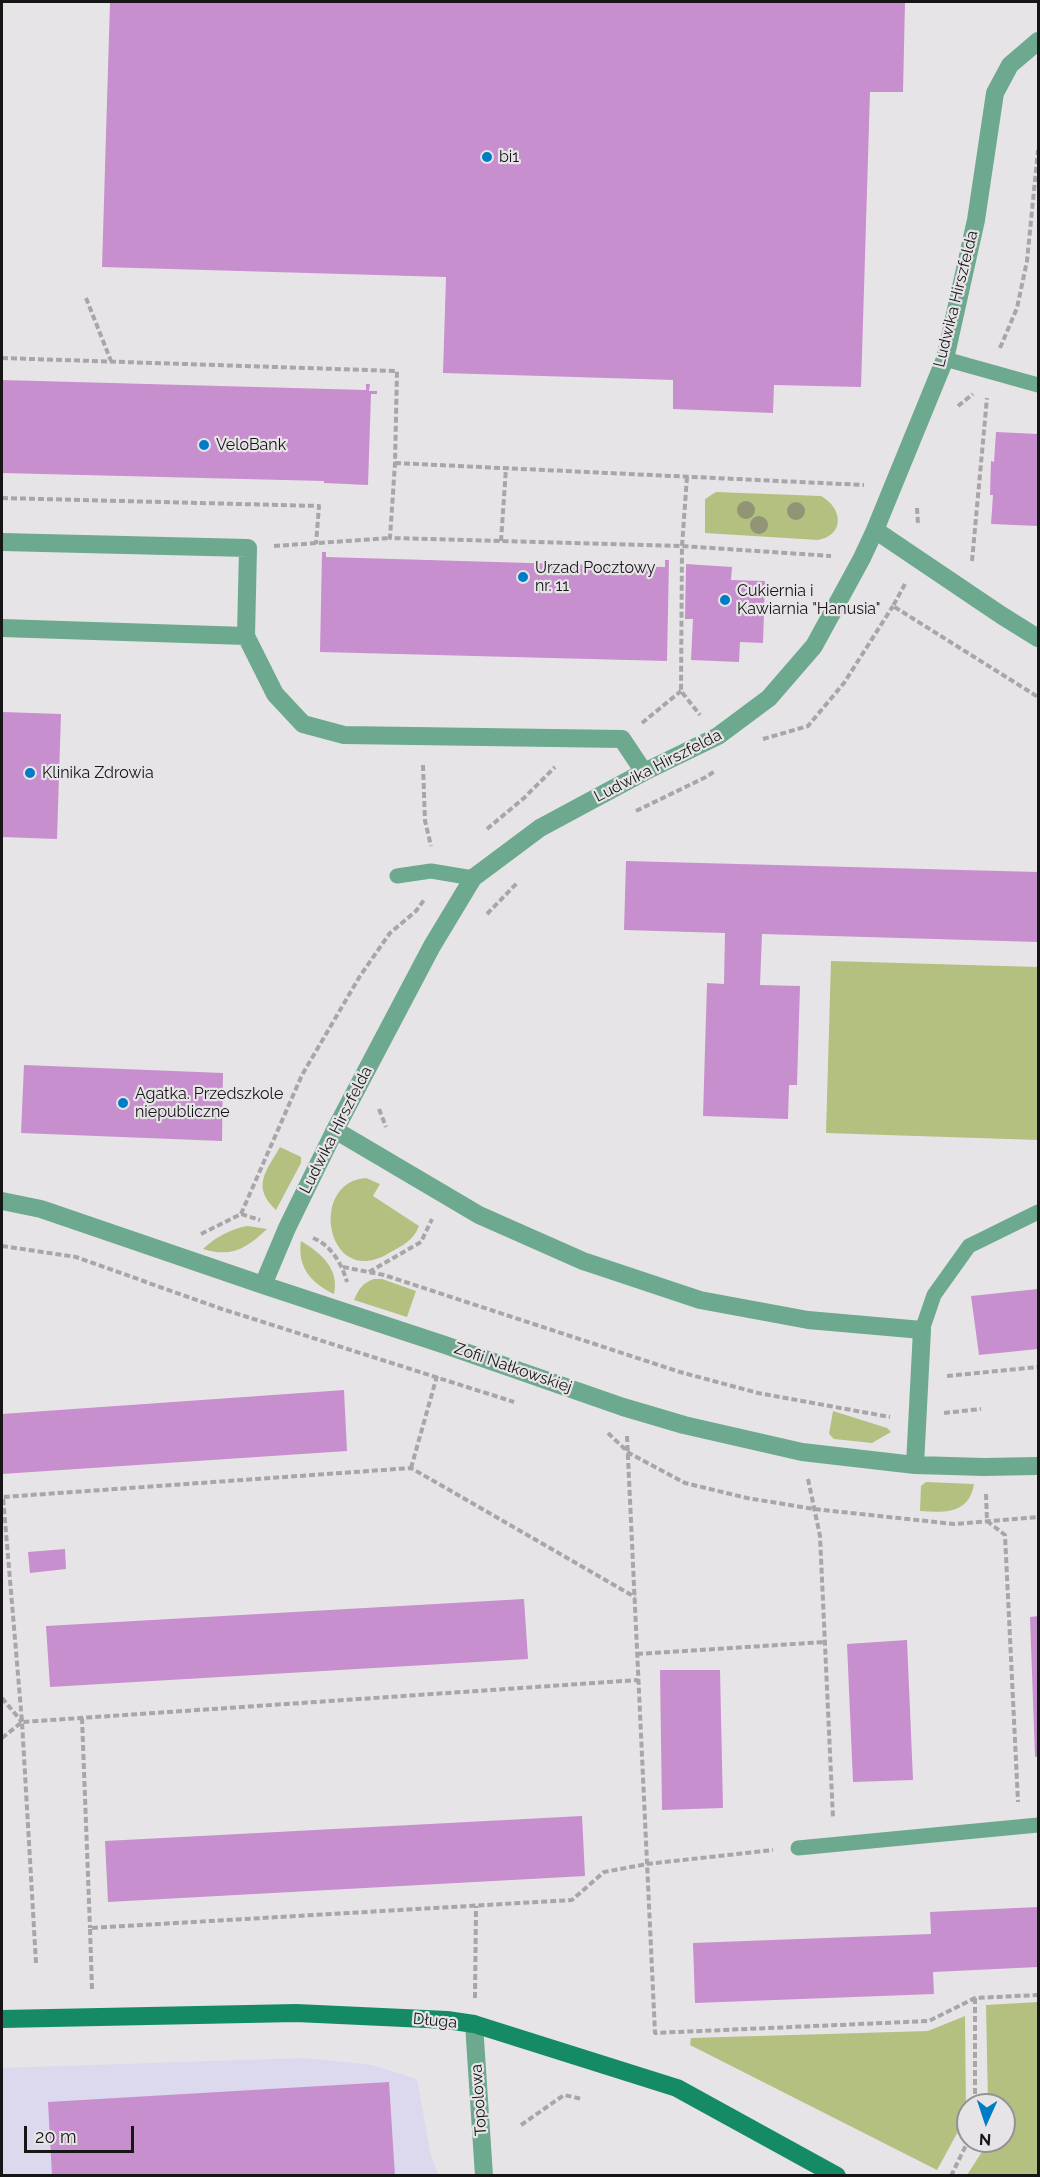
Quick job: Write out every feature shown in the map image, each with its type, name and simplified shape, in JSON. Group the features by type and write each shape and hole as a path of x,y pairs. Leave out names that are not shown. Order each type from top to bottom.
{"street":[{"name":"Ludwika Hirszfelda","path":"262,1285 286,1228 335,1130 432,946 473,878 540,828 644,772 718,736 769,698 814,646 875,530 945,359 976,220 995,93 1010,65 1038,41"},
{"path":"875,530 1038,638"},
{"path":"2,542 248,548 246,636 274,694 303,724 344,735 622,739 644,772"},
{"path":"2,628 246,636"},
{"path":"335,1130 479,1215 583,1261 700,1300 808,1320 922,1330 915,1465"},
{"name":"Zofii Nałkowskiej","path":"2,1201 41,1209 633,1410 684,1425 802,1452 915,1465 1038,1466"},
{"name":"Długa","path":"2,2019 296,2013 447,2020 474,2024 677,2088 837,2175"},
{"name":"Topolowa","path":"474,2024 484,2175"}],"lane":[{"path":"945,359 1038,385"},
{"path":"397,876 431,871 473,878"},
{"path":"922,1330 934,1295 969,1246 1038,1212"},
{"path":"798,1848 1038,1825"}],"path":[{"path":"971,572 988,388 1003,337 1017,308 1027,261 1038,150"},
{"path":"86,298 111,362"},
{"path":"2,358 397,371 390,538"},
{"path":"956,413 959,404 971,394 988,388"},
{"path":"394,463 892,486"},
{"path":"501,541 506,468"},
{"path":"683,529 687,477"},
{"path":"2,498 319,506 316,544"},
{"path":"918,503 916,512 919,532 930,546 919,559 893,606 1038,697"},
{"path":"248,548 390,538 682,546 862,558"},
{"path":"622,739 681,691"},
{"path":"422,737 425,821 431,849 438,851"},
{"path":"483,832 524,798 561,762"},
{"path":"627,815 706,777 724,765"},
{"path":"242,1214 302,1075 360,976 390,933 417,911 430,889 431,871"},
{"path":"482,921 521,879"},
{"path":"382,1158 398,1138 385,1126 379,1108 383,1099"},
{"path":"369,1272 420,1242 445,1194"},
{"path":"313,1238 317,1229"},
{"path":"2,1246 76,1257 219,1308 519,1403"},
{"path":"343,1267 369,1272 452,1297 680,1372 724,1384 758,1393 878,1416 918,1421"},
{"path":"942,1377 1038,1367"},
{"path":"411,1468 430,1401"},
{"path":"943,1404 943,1413 981,1409"},
{"path":"604,1429 629,1454 685,1483 747,1498 814,1509 954,1524 1038,1517"},
{"path":"802,1452 820,1536 833,1813"},
{"path":"629,1454 655,2033 929,2020 975,1998 1038,1995"},
{"path":"984,1467 987,1521 1005,1535 1017,1787"},
{"path":"36,1963 22,1722 2,1497 411,1468 635,1596"},
{"path":"637,1654 825,1642"},
{"path":"2,1738 22,1722 638,1680"},
{"path":"2,1698 22,1722"},
{"path":"82,1718 91,1961"},
{"path":"90,1928 572,1899 604,1872 647,1864 798,1848"},
{"path":"475,1967 476,1905"},
{"path":"975,1998 975,2093"},
{"path":"521,2125 564,2095 582,2099"},
{"path":"951,2175 962,2153"}],"shaded area":[{"path":"304,2058 372,2065 417,2079 431,2156 439,2175 2,2176 2,2068"}],"green space":[{"path":"716,492 821,496 834,507 837,514 837,527 833,533 818,540 705,533 705,499"},
{"path":"831,961 1038,967 1038,1140 826,1133"},
{"path":"280,1147 301,1157 301,1163 276,1210 264,1194 263,1179"},
{"path":"366,1178 380,1184 373,1196 419,1226 411,1239 403,1245 368,1261 351,1258 339,1247 332,1231 331,1214 336,1197 348,1184"},
{"path":"248,1226 267,1229 238,1250 213,1252 203,1249 224,1234"},
{"path":"301,1241 327,1262 334,1277 334,1294 319,1285 307,1273 301,1259"},
{"path":"374,1279 382,1279 416,1291 407,1317 354,1300 361,1287"},
{"path":"833,1411 887,1428 891,1432 872,1443 834,1439 829,1434"},
{"path":"926,1482 974,1484 967,1501 954,1510 920,1511 921,1486"},
{"path":"1038,2002 1038,2175 967,2175 981,2153 1016,2153 1016,2093 988,2093 986,2005"},
{"path":"965,2016 966,2093 956,2093 956,2135 937,2170 690,2045 691,2038 928,2031"}],"building":[{"name":"bi1","path":"110,2 905,2 903,92 870,92 861,387 774,385 773,413 673,409 673,380 443,373 446,277 102,267"},
{"path":"2,380 366,390 366,384 370,384 369,391 377,391 377,394 371,394 368,485 324,483 324,481 2,473"},
{"path":"996,432 1038,434 1038,526 991,524 993,495 990,495 991,461 994,462"},
{"path":"322,552 326,552 326,557 665,567 665,560 669,560 667,661 320,652"},
{"name":"Cukiernia i Kawiarnia \"Hanusia\"","path":"686,564 732,567 731,580 765,581 763,643 740,642 739,662 691,660 693,619 685,619"},
{"name":"Klinika Zdrowia","path":"2,712 61,714 57,839 2,837"},
{"path":"626,861 1038,872 1038,942 762,934 760,985 800,986 797,1085 789,1085 788,1119 703,1116 707,983 724,984 725,933 624,930"},
{"name":"Agatka. Przedszkole niepubliczne","path":"24,1065 223,1073 222,1141 21,1133"},
{"path":"1038,1289 1038,1349 979,1355 971,1296"},
{"path":"344,1390 347,1451 2,1474 2,1414"},
{"path":"65,1549 66,1569 30,1573 28,1552"},
{"path":"524,1599 528,1659 50,1687 46,1626"},
{"path":"1038,1616 1038,1756 1035,1757 1030,1617"},
{"path":"907,1640 913,1780 853,1782 847,1644"},
{"path":"660,1670 720,1670 723,1808 662,1810"},
{"path":"582,1816 585,1876 108,1902 105,1841"},
{"path":"1038,1907 1038,1967 933,1972 934,1994 695,2003 693,1943 931,1934 930,1912"},
{"path":"389,2082 395,2176 52,2176 48,2102"}],"place":[{"name":"bi1","path":"487,157"},
{"name":"VeloBank","path":"204,445"},
{"name":"Urzad Pocztowy nr. 11","path":"523,577"},
{"name":"Cukiernia i Kawiarnia \"Hanusia\"","path":"725,600"},
{"name":"Klinika Zdrowia","path":"30,773"},
{"name":"Agatka. Przedszkole niepubliczne","path":"123,1103"}]}
